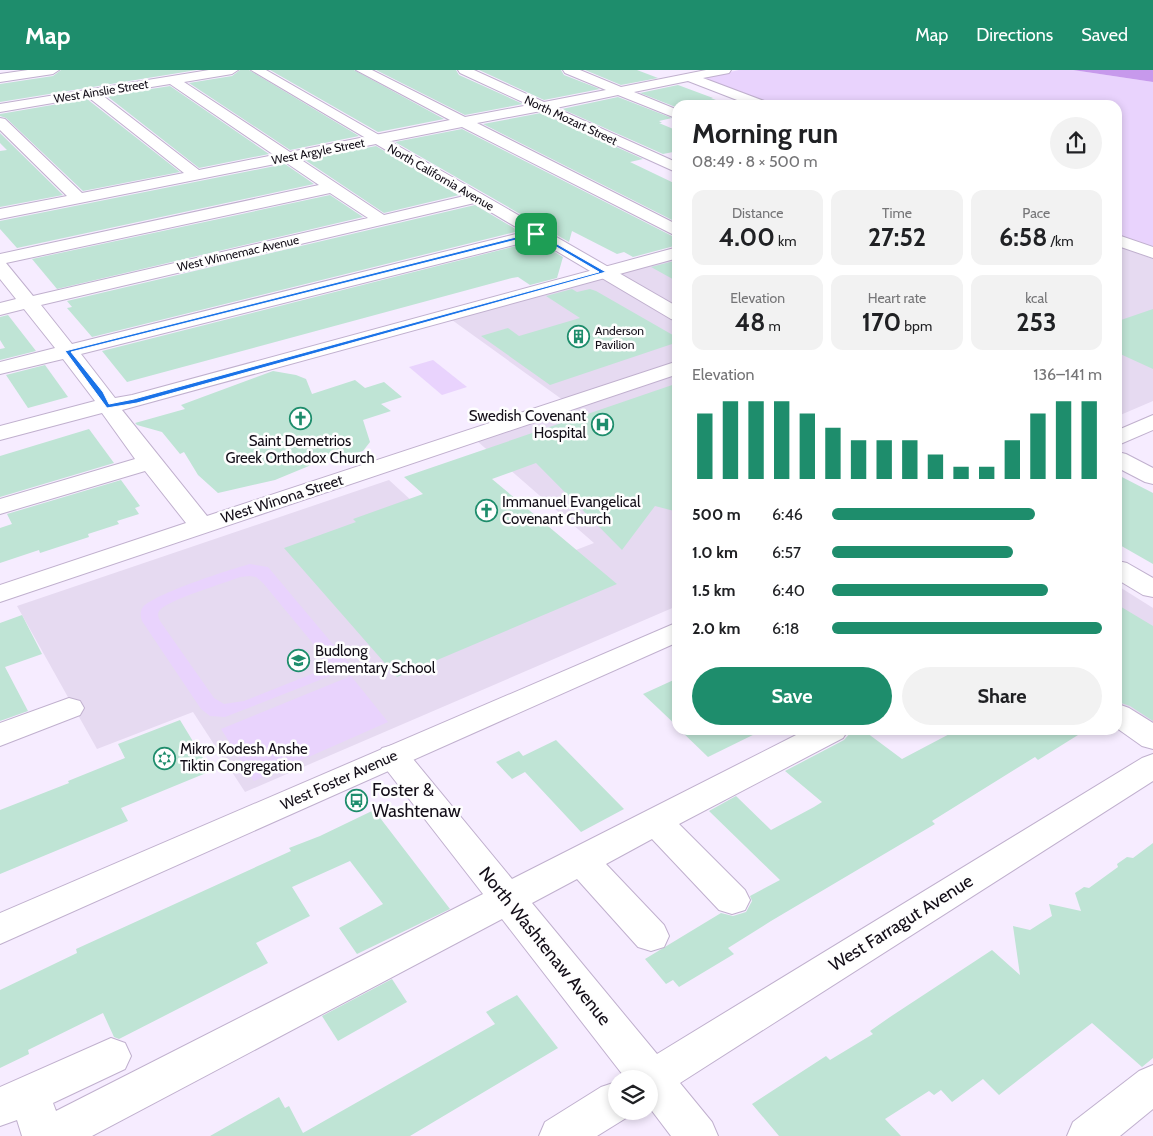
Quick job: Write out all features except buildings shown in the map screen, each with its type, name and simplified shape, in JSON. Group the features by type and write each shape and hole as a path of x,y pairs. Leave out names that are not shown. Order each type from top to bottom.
{"street":[{"path":"0,78 54,70"},
{"path":"154,70 381,220"},
{"name":"West Ainslie Street","path":"2,105 91,93 232,70"},
{"name":"North California Avenue","path":"256,70 672,312"},
{"path":"365,72 385,70"},
{"name":"North Mozart Street","path":"464,70 672,166"},
{"path":"568,70 672,113"},
{"path":"670,70 749,100"},
{"name":"West Argyle Street","path":"0,214 725,70"},
{"path":"365,72 672,229"},
{"path":"91,93 196,175"},
{"path":"0,122 79,199"},
{"path":"0,259 333,188"},
{"name":"West Winnemac Avenue","path":"0,309 477,198"},
{"path":"0,368 536,234"},
{"path":"1122,241 1153,253"},
{"path":"0,433 83,410 134,401 672,254"},
{"path":"0,267 101,393 107,406 201,526"},
{"name":"West Winona Street","path":"0,594 672,369"},
{"path":"1122,436 1153,422"},
{"path":"1122,461 1153,477"},
{"path":"0,508 150,462"},
{"path":"1122,571 1153,589"},
{"name":"West Foster Avenue","path":"0,929 672,634"},
{"path":"0,735 69,708"},
{"path":"1122,717 1153,738"},
{"path":"50,1136 822,735"},
{"name":"North Washtenaw Avenue","path":"393,756 642,1070"},
{"name":"West Farragut Avenue","path":"658,1075 1153,766"},
{"path":"656,822 732,900"},
{"path":"581,860 651,936"},
{"path":"44,1136 15,1101 111,1056"},
{"path":"1088,1136 1153,1084"},
{"name":"North Washtenaw Avenue","path":"658,1089 698,1136"},
{"path":"560,1136 608,1106"}],"shaded area":[{"path":"739,70 1073,70 1153,82 1153,249 1122,237 1122,100 759,100 703,78"},
{"path":"1073,70 1153,70 1153,82"},
{"path":"1122,247 1153,259 1153,401 1122,414"},
{"name":"Budlong Elementary School","path":"672,259 672,608 245,792 193,712 97,749 17,606 389,480 498,580 594,543 477,441 574,408 452,320"},
{"path":"433,360 467,387 442,395 409,367"},
{"path":"250,564 268,567 352,667 339,672 337,669 330,676 225,717 210,716 201,709 142,621 141,612 143,607 162,596 194,582","holes":["240,577 256,577 320,652 323,663 321,668 312,674 244,701 224,704 214,698 160,621 158,612 174,601 197,592"]},
{"path":"1122,589 1153,608 1153,736 1122,716"},
{"path":"351,676 388,722 254,781 221,729"}],"place":[{"name":"Anderson Pavilion","path":"579,337"},
{"name":"Saint Demetrios Greek Orthodox Church","path":"300,418"},
{"name":"Swedish Covenant Hospital","path":"602,425"},
{"name":"Immanuel Evangelical Covenant Church","path":"486,511"},
{"name":"Budlong Elementary School","path":"299,660"},
{"name":"Mikro Kodesh Anshe Tiktin Congregation","path":"164,758"},
{"name":"Foster & Washtenaw","path":"356,800"}],"route":[{"path":"536,234 604,272 134,401 107,406 101,393 68,351 235,309 536,234"}]}
